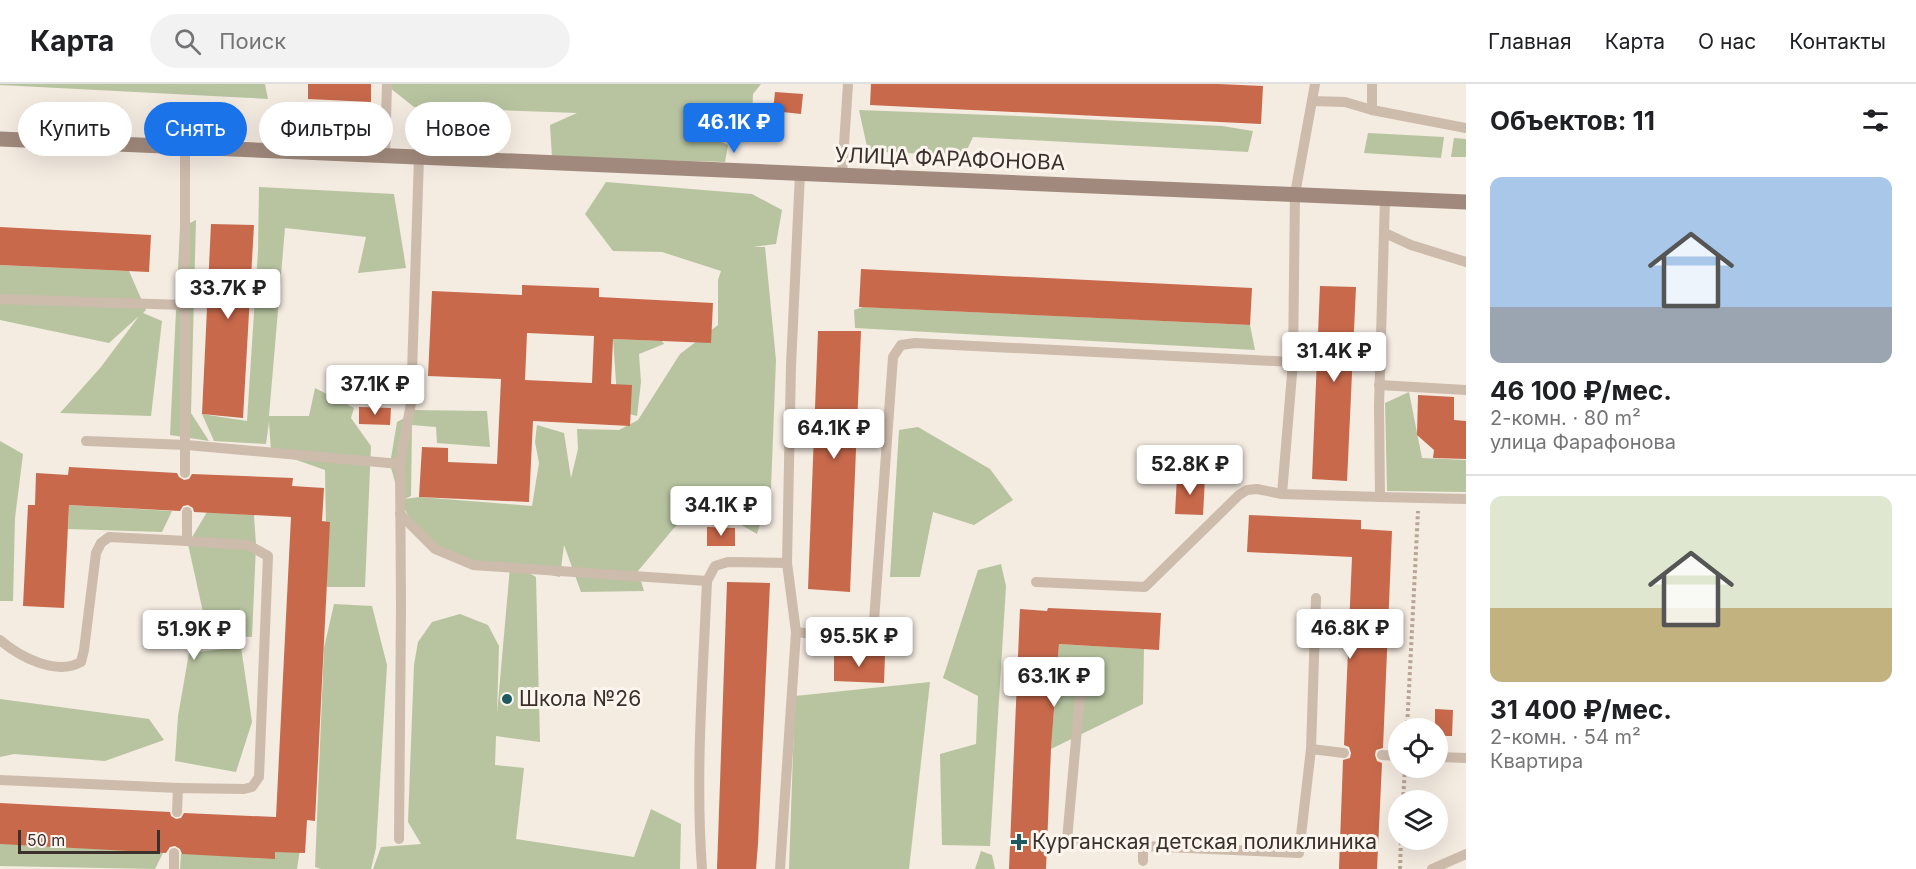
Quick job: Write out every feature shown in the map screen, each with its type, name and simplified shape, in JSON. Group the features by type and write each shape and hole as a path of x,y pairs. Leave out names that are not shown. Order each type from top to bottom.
{"street":[{"name":"УЛИЦА ФАРАФОНОВА","path":"0,140 144,145"},
{"name":"УЛИЦА ФАРАФОНОВА","path":"385,156 1466,202"}],"lane":[{"path":"386,102 387,84"},
{"path":"842,175 848,84"},
{"path":"1281,494 1293,362 1295,194 1315,84"},
{"path":"1371,84 1372,110"},
{"path":"1312,102 1345,102 1372,110 1466,128"},
{"path":"185,156 184,305 187,445 185,473"},
{"path":"399,839 400,464 411,402 419,157"},
{"path":"780,869 796,632 787,563 791,366 800,173"},
{"path":"1380,497 1379,385 1385,198"},
{"path":"1384,233 1411,245 1466,262"},
{"path":"0,299 184,305"},
{"path":"796,632 839,637 863,635 874,621 893,357 902,345 915,343 1293,362"},
{"path":"1379,385 1466,390"},
{"path":"86,441 187,445 400,464"},
{"path":"1036,582 1145,587 1239,495 1247,490 1257,489 1281,494 1466,499"},
{"path":"187,512 187,541"},
{"path":"400,514 435,549 473,566 707,580"},
{"path":"0,640 11,650 43,664 71,668 81,662 96,553 101,543 109,537 248,545 268,556 261,759 259,777 252,787 244,789 178,788 0,780"},
{"path":"702,869 699,828 700,759 707,580 715,566 728,562 787,563"},
{"path":"1082,673 1067,840 1299,853 1311,749 1316,598"},
{"path":"1311,749 1344,753"},
{"path":"1382,755 1388,755"},
{"path":"1448,757 1466,758"},
{"path":"177,812 178,788"},
{"path":"1143,846 1143,861"},
{"path":"174,853 174,869"},
{"path":"1432,869 1466,854"}],"path":[{"path":"1408,718 1417,514 1424,498"},
{"path":"1400,869 1401,850"}],"green space":[{"path":"265,84 268,99 0,85"},
{"path":"385,84 761,84 753,94 752,120 699,118 699,132 728,145 725,162 552,157 550,125 577,113 511,111 511,102 408,102"},
{"path":"859,110 1222,126 1253,131 1248,152 973,137 964,156 868,151"},
{"path":"1368,133 1444,137 1441,158 1364,153"},
{"path":"1454,138 1466,139 1466,157 1451,157"},
{"path":"606,182 752,194 782,210 776,244 753,247 765,247 776,360 771,488 757,534 704,503 674,528 638,571 644,591 581,592 564,545 560,577 522,569 536,577 540,742 496,736 495,765 524,768 516,839 634,857 651,809 681,824 680,869 373,869 381,847 421,844 408,822 414,665 418,642 432,622 460,614 488,625 499,646 497,714 510,567 453,561 415,529 400,500 390,464 397,422 412,414 413,410 487,411 490,447 437,443 436,427 412,425 411,496 405,499 419,497 532,506 539,463 535,442 537,425 564,433 571,478 578,449 577,429 619,430 638,420 680,354 718,325 718,280 721,271 662,252 613,251 585,214"},
{"path":"259,187 394,194 406,268 358,273 366,237 285,228 269,416 309,416 315,388 354,408 351,418 371,446 365,587 327,587 325,470 271,451 269,422 266,444 214,441 202,414 247,421 258,251"},
{"path":"196,220 191,413 209,441 170,435 180,228"},
{"path":"0,265 129,271 146,310 143,313 162,321 151,416 60,413 101,367 139,316 109,343 0,320"},
{"path":"863,307 1250,325 1255,350 855,328 854,310"},
{"path":"613,339 662,341 664,344 639,354 641,382 637,416 618,411"},
{"path":"1409,392 1422,458 1466,460 1466,492 1387,491 1385,403"},
{"path":"918,427 990,469 1013,500 974,525 933,512 920,577 890,577 899,430"},
{"path":"0,441 23,454 15,518 13,601 0,601"},
{"path":"69,505 172,511 162,532 68,529"},
{"path":"207,512 254,515 256,545 252,637 208,635 188,544"},
{"path":"1001,564 1006,586 990,846 942,845 940,754 976,744 978,696 943,678 978,570"},
{"path":"334,604 372,606 387,665 376,848 371,869 315,867 324,648"},
{"path":"1059,644 1144,649 1143,704 1051,749"},
{"path":"241,647 252,722 236,772 175,761 178,716 189,653"},
{"path":"930,682 909,869 789,869 795,696"},
{"path":"0,699 149,719 164,740 105,761 14,754 0,757"},
{"path":"0,843 165,849 155,869 0,866"},
{"path":"300,849 297,869 180,869 181,854"},
{"path":"981,851 992,855 995,869 975,869"}],"building":[{"path":"308,84 371,84 371,102 308,99"},
{"path":"871,84 1263,86 1261,124 870,105"},
{"path":"775,92 803,94 801,114 773,111"},
{"path":"211,224 254,225 243,418 202,414"},
{"path":"0,227 151,235 149,272 0,265"},
{"path":"861,269 1252,288 1250,325 859,307"},
{"path":"522,285 599,288 599,297 713,303 711,343 613,339 611,384 632,385 630,426 533,421 529,502 419,497 422,447 448,448 448,462 497,464 501,379 428,376 432,291 522,295","holes":["527,333 594,336 592,383 525,380"]},
{"path":"1320,286 1356,287 1347,481 1312,479"},
{"path":"818,331 861,331 850,592 808,589"},
{"path":"1418,395 1454,397 1454,420 1466,421 1466,459 1433,458 1434,450 1417,435"},
{"path":"359,407 391,408 390,425 359,424"},
{"path":"69,467 177,473 184,480 189,479 192,474 293,478 292,486 324,488 322,521 330,522 315,821 307,820 305,853 275,852 275,859 182,854 175,846 170,847 166,853 0,844 0,803 170,812 171,816 176,819 181,818 184,813 276,817 291,517 194,512 193,508 188,505 183,506 180,511 69,505 64,608 23,606 28,505 35,505 36,473 68,475"},
{"path":"1177,476 1205,478 1203,515 1175,514"},
{"path":"1249,515 1361,520 1361,529 1392,531 1383,748 1376,750 1375,755 1377,761 1382,763 1377,869 1339,869 1343,760 1350,758 1351,753 1349,747 1344,745 1352,557 1247,552"},
{"path":"707,527 735,528 735,546 707,546"},
{"path":"727,582 770,583 756,869 717,869"},
{"path":"1048,608 1161,613 1159,650 1059,644 1051,749 1046,869 1009,869 1020,609 1047,611"},
{"path":"834,653 885,655 884,683 834,681"},
{"path":"1435,709 1453,710 1452,736 1448,736 1448,718 1435,718"}],"place":[{"name":"Школа №26","path":"507,699"},
{"name":"Курганская детская поликлиника","path":"1019,842"}]}
